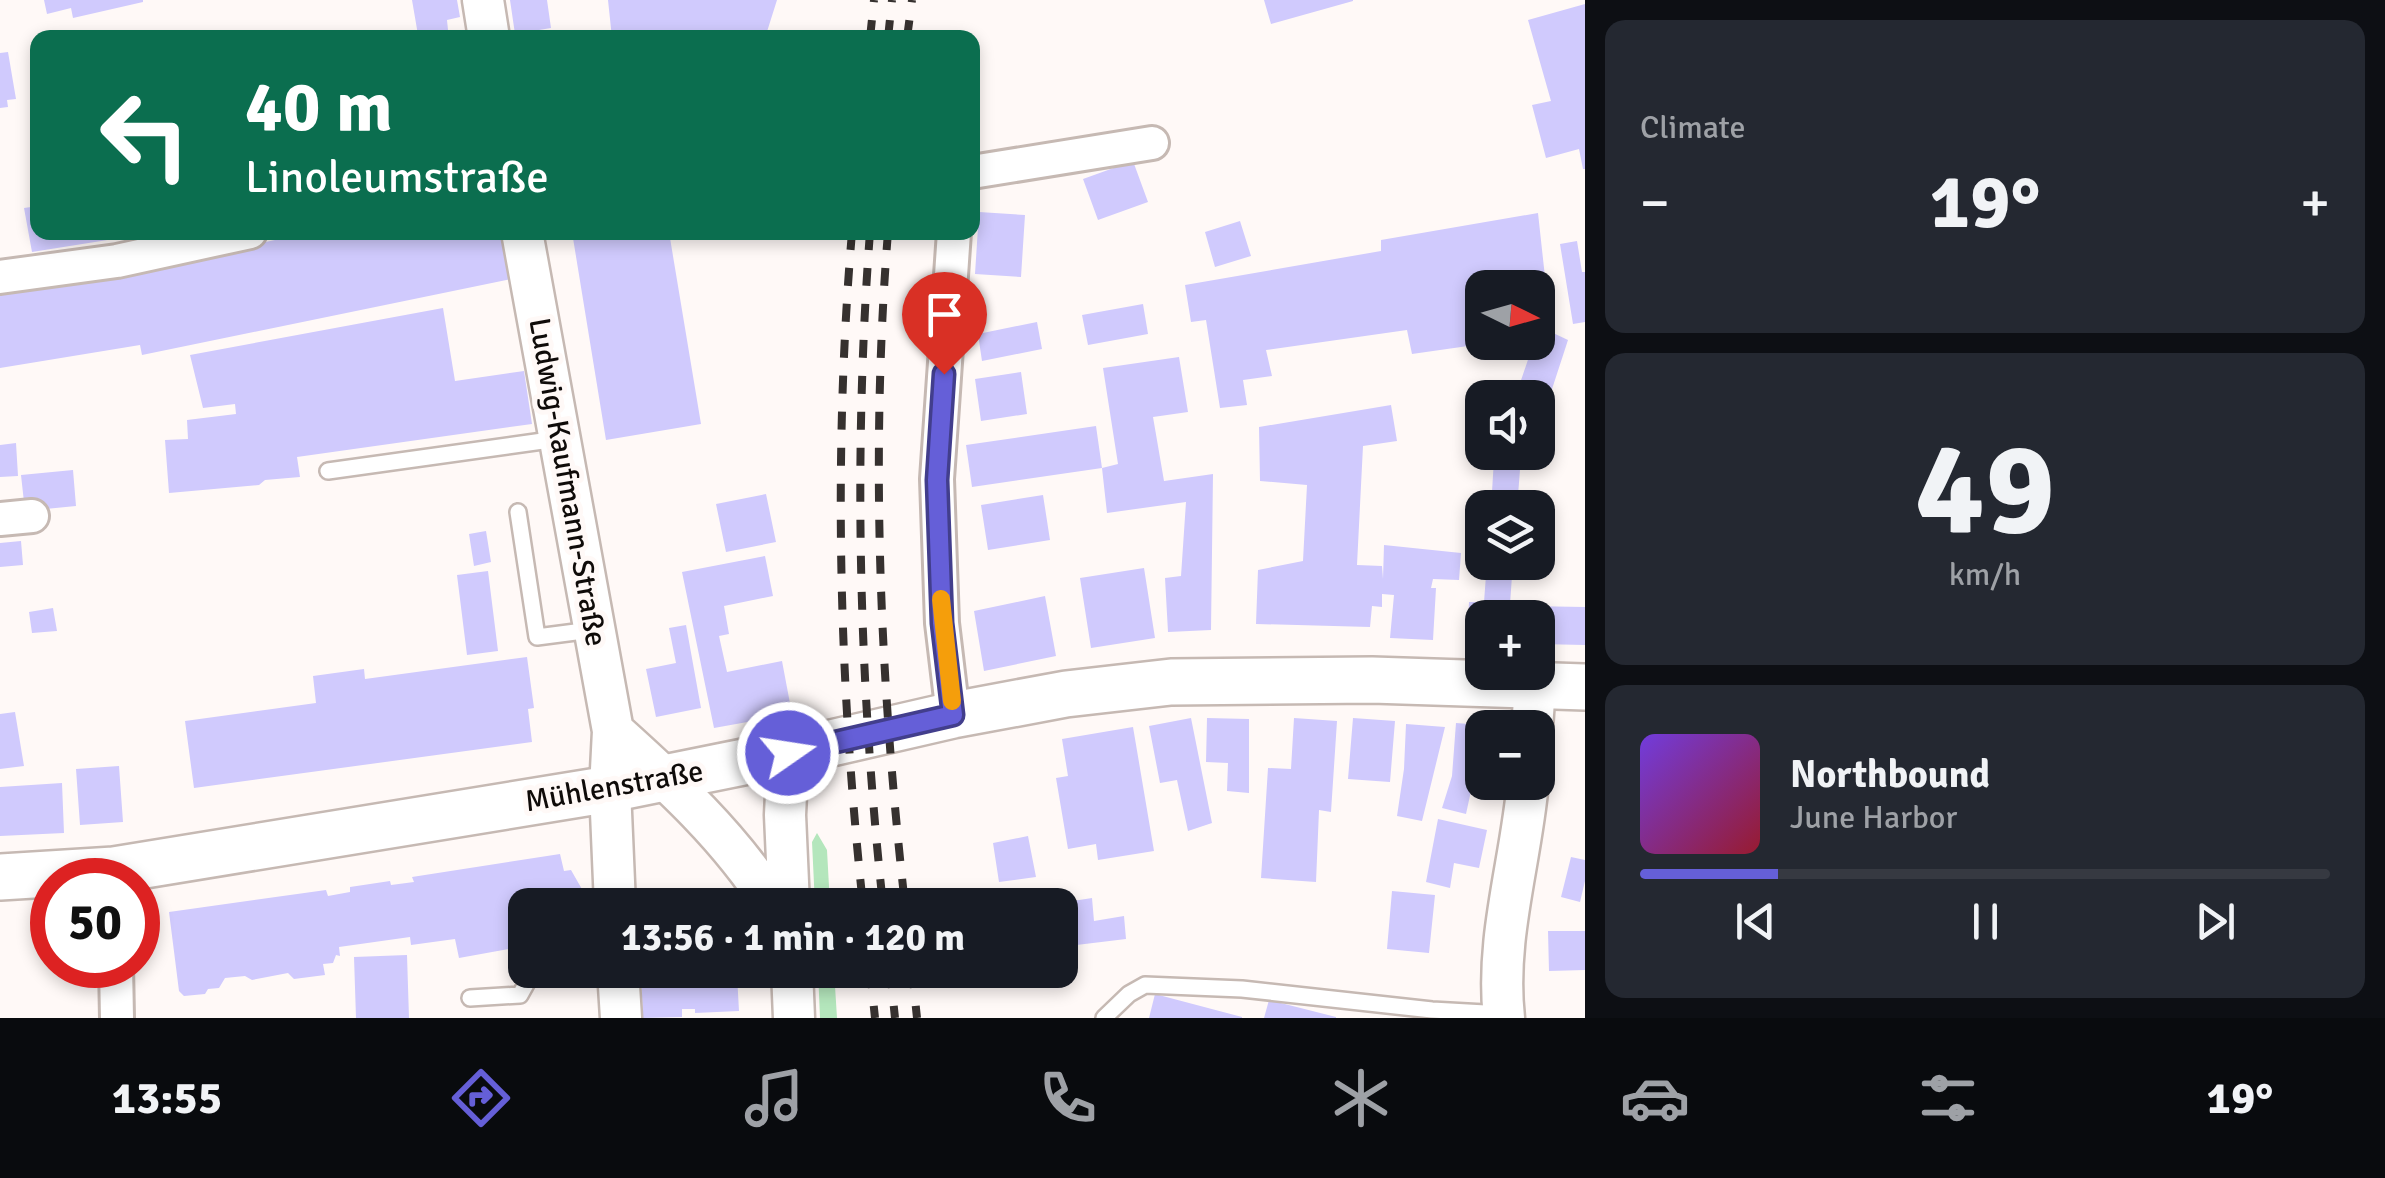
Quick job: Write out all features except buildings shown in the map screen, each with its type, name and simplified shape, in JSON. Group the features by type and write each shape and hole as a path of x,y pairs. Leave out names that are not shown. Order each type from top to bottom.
{"main road":[{"name":"Mühlenstraße","path":"160,867 610,789 1066,694 1171,682 1372,680 1534,707 1585,687"},
{"name":"Mühlenstraße","path":"0,877 30,876"}],"street":[{"path":"483,0 488,30"},
{"path":"980,171 1152,143"},
{"path":"0,277 117,261 213,240"},
{"name":"Ludwig-Kaufmann-Straße","path":"524,240 614,731 610,789 614,888"},
{"path":"953,240 937,480 942,623 953,715"},
{"path":"614,731 718,830 762,888"},
{"path":"788,753 785,814 788,888"},
{"path":"1504,1016 1501,994 1506,919 1525,800"},
{"path":"116,988 117,1018"},
{"path":"619,988 620,1018"},
{"path":"793,988 794,1018"}],"lane":[{"path":"328,471 561,438"},
{"path":"518,512 536,637 596,630"},
{"path":"1104,1018 1130,994 1146,986 1242,989 1504,1016"},
{"path":"470,998 520,995 524,988"}],"green space":[{"path":"817,833 827,850 829,888 814,888 812,842"},
{"path":"819,988 835,988 837,1018 820,1018"}],"railway":[{"path":"871,30 874,0"},
{"path":"889,30 892,0"},
{"path":"908,30 912,0"},
{"path":"851,240 842,400 841,569 848,737 861,888"},
{"path":"870,240 861,400 861,569 868,738 881,888"},
{"path":"888,240 880,400 880,569 889,737 903,888"},
{"path":"872,988 875,1018"},
{"path":"892,988 895,1018"},
{"path":"914,988 917,1018"}],"slow traffic":[{"path":"941,599 952,701"}],"route":[{"path":"788,753 953,715 942,623 937,480 944,374"}]}
